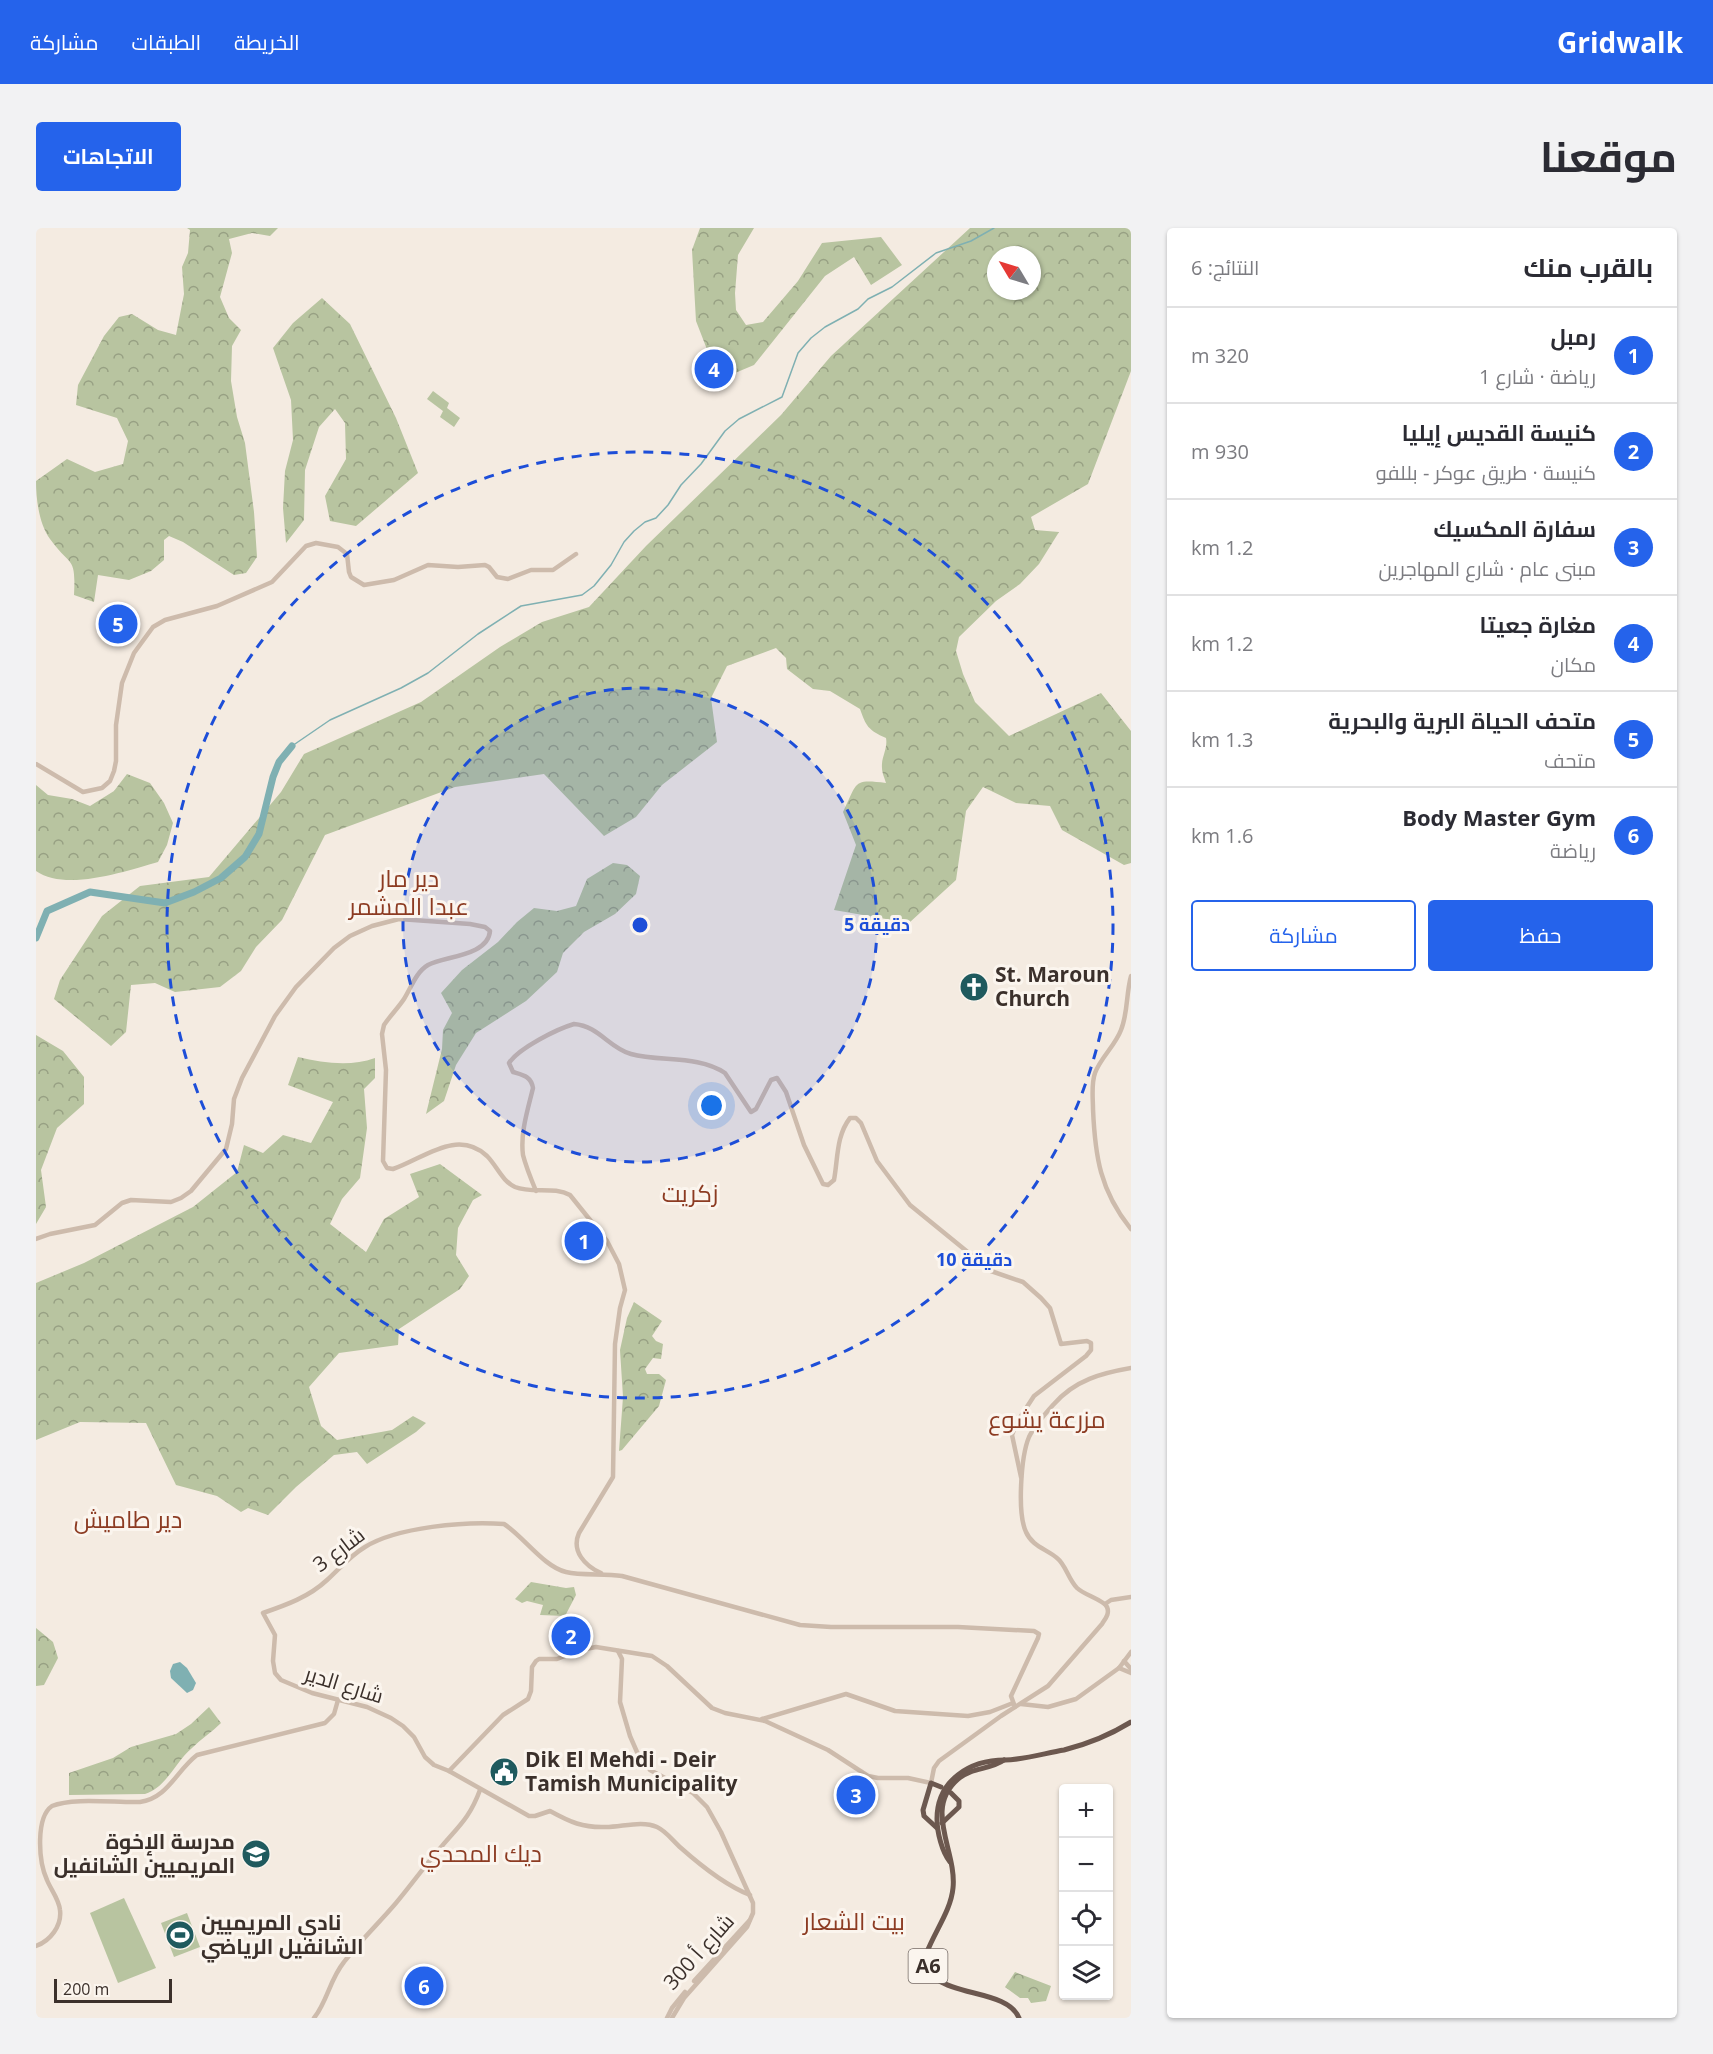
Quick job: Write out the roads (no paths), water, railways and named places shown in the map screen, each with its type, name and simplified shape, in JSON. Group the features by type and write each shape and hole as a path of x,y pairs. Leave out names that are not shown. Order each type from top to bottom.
{"highway":[{"name":"A6","path":"1019,2018 1016,2012 1006,2004 938,1980 928,1967 927,1952 952,1894 953,1880 950,1862 946,1857 938,1810 946,1787 962,1771 988,1762 1004,1761 1078,1746 1101,1738 1131,1722"},
{"name":"A6","path":"940,1826 943,1802 958,1778 974,1769 1000,1764 1004,1761"},
{"path":"941,1787 931,1783 923,1806 925,1817 940,1826 959,1808 960,1802 951,1793"},
{"path":"943,1802 947,1810 955,1811"},
{"path":"925,1817 933,1815 938,1810"}],"street":[{"path":"36,764 83,792 102,788 110,782 116,761 116,725 122,683 130,661 145,636 160,622 217,606 272,582 306,546 316,543 342,549 347,554 348,572 351,577 357,582 370,586 394,580 428,565 458,567 485,565 497,577 508,579 531,570 553,570 576,554"},
{"path":"36,1239 95,1225 122,1203 131,1200 161,1202 176,1200 191,1191 225,1149 232,1124 234,1099 266,1031 296,987 334,948 350,936 372,926 399,919 481,925 487,928 490,933 485,942 474,951 436,962 423,969 384,1025 382,1034 386,1070 383,1161 389,1169 396,1169 430,1151 461,1144 468,1145 486,1155 510,1184 523,1190 562,1191 570,1195 607,1241 619,1264 625,1290 615,1344 613,1477 579,1533 576,1543 578,1552 586,1564 601,1573"},
{"path":"1131,976 1122,1028 1094,1075 1092,1097 1099,1168 1116,1209 1131,1229"},
{"path":"536,1191 525,1161 523,1148 524,1130 533,1085 529,1077 513,1072 509,1063 514,1056 574,1024 594,1029 630,1054 701,1064 722,1071 747,1110 752,1112 756,1109 771,1080 777,1078 786,1092 804,1144 823,1185 828,1185 834,1180 841,1134 850,1118 856,1118 861,1123 877,1161 917,1213 991,1271 1017,1280 1041,1298 1050,1308 1061,1344 1087,1341 1093,1346 1086,1356 1035,1396 1013,1430 1013,1440 1022,1477"},
{"path":"1106,1606 1077,1588 1059,1560 1038,1546 1027,1535 1023,1518 1022,1477 1029,1438 1057,1401 1075,1386 1092,1377 1131,1368"},
{"name":"شارع 3","path":"262,1613 309,1594 367,1546 394,1534 440,1527 504,1524 560,1570 630,1577 800,1625 958,1627 1033,1631 1039,1634 1039,1637 1012,1694 1014,1705"},
{"path":"1106,1606 1117,1600 1131,1597"},
{"path":"1021,1704 1056,1677 1102,1624 1107,1616 1106,1606"},
{"name":"شارع الدير","path":"262,1613 275,1635 273,1660 278,1677 286,1684 367,1707 391,1718 409,1731 430,1762 529,1816 550,1811 564,1820 584,1826 607,1827 638,1824 657,1827 693,1858 740,1891 750,1895"},
{"path":"449,1771 503,1715 528,1699 532,1667 536,1661 557,1659 591,1647 602,1647 631,1654 647,1654 658,1660 712,1708 725,1713 762,1719 820,1746 872,1777 902,1778 931,1783 934,1768 939,1761 1014,1705"},
{"path":"618,1651 622,1661 620,1702 637,1752 646,1766 657,1776 693,1793 704,1802 721,1832 750,1895"},
{"path":"762,1719 846,1694 895,1711 968,1716 1021,1704 1048,1707 1068,1702 1119,1668 1131,1652"},
{"path":"622,1661 631,1654"},
{"path":"1124,1661 1131,1671"},
{"path":"1119,1668 1131,1671"},
{"path":"36,1946 42,1944 52,1934 60,1916 58,1902 46,1878 36,1847 37,1823 40,1814 45,1809 55,1804 71,1802 150,1800 165,1791 196,1755 325,1723 334,1714 338,1700"},
{"path":"314,2018 319,2012 331,1981 342,1964 463,1824 480,1790"},
{"name":"شارع أ 300","path":"667,2018 744,1930 752,1916 753,1906 750,1895"},
{"name":"شارع أ 300","path":"672,2018 679,2002"}],"water":[{"path":"180,1662 187,1668 196,1683 193,1690 187,1693 171,1678 170,1671 173,1664"}],"waterway":[{"path":"292,746 330,720 401,688 428,673 478,634 521,606 582,595 594,586 634,531 645,522 656,518 668,505 681,485 701,464 725,431 739,419 782,397 798,353 811,338 825,327 858,309 868,299 892,287 936,253 971,241 994,228"},
{"path":"36,938 47,911 90,892 165,903 221,878 245,857 259,834 273,777 279,762 292,746"}],"place":[{"name":"مغارة جعيتا","path":"714,369"},
{"name":"متحف الحياة البرية والبحرية","path":"118,624"},
{"name":"St. Maroun Church","path":"974,987"},
{"name":"رمبل","path":"584,1241"},
{"name":"كنيسة القديس إيليا","path":"571,1636"},
{"name":"Dik El Mehdi - Deir Tamish Municipality","path":"504,1772"},
{"name":"سفارة المكسيك","path":"856,1795"},
{"name":"مدرسة الإخوة المريميين الشانفيل","path":"256,1854"},
{"name":"نادي المريميين الشانفيل الرياضي","path":"180,1935"},
{"name":"Body Master Gym","path":"424,1986"}],"district":[{"name":"دير مار عبدا المشمر","path":"409,893"},
{"name":"زكريت","path":"690,1194"},
{"name":"مزرعة يشوع","path":"1047,1420"},
{"name":"دير طاميش","path":"128,1520"},
{"name":"ديك المحدي","path":"481,1854"},
{"name":"بيت الشعار","path":"854,1922"}]}
